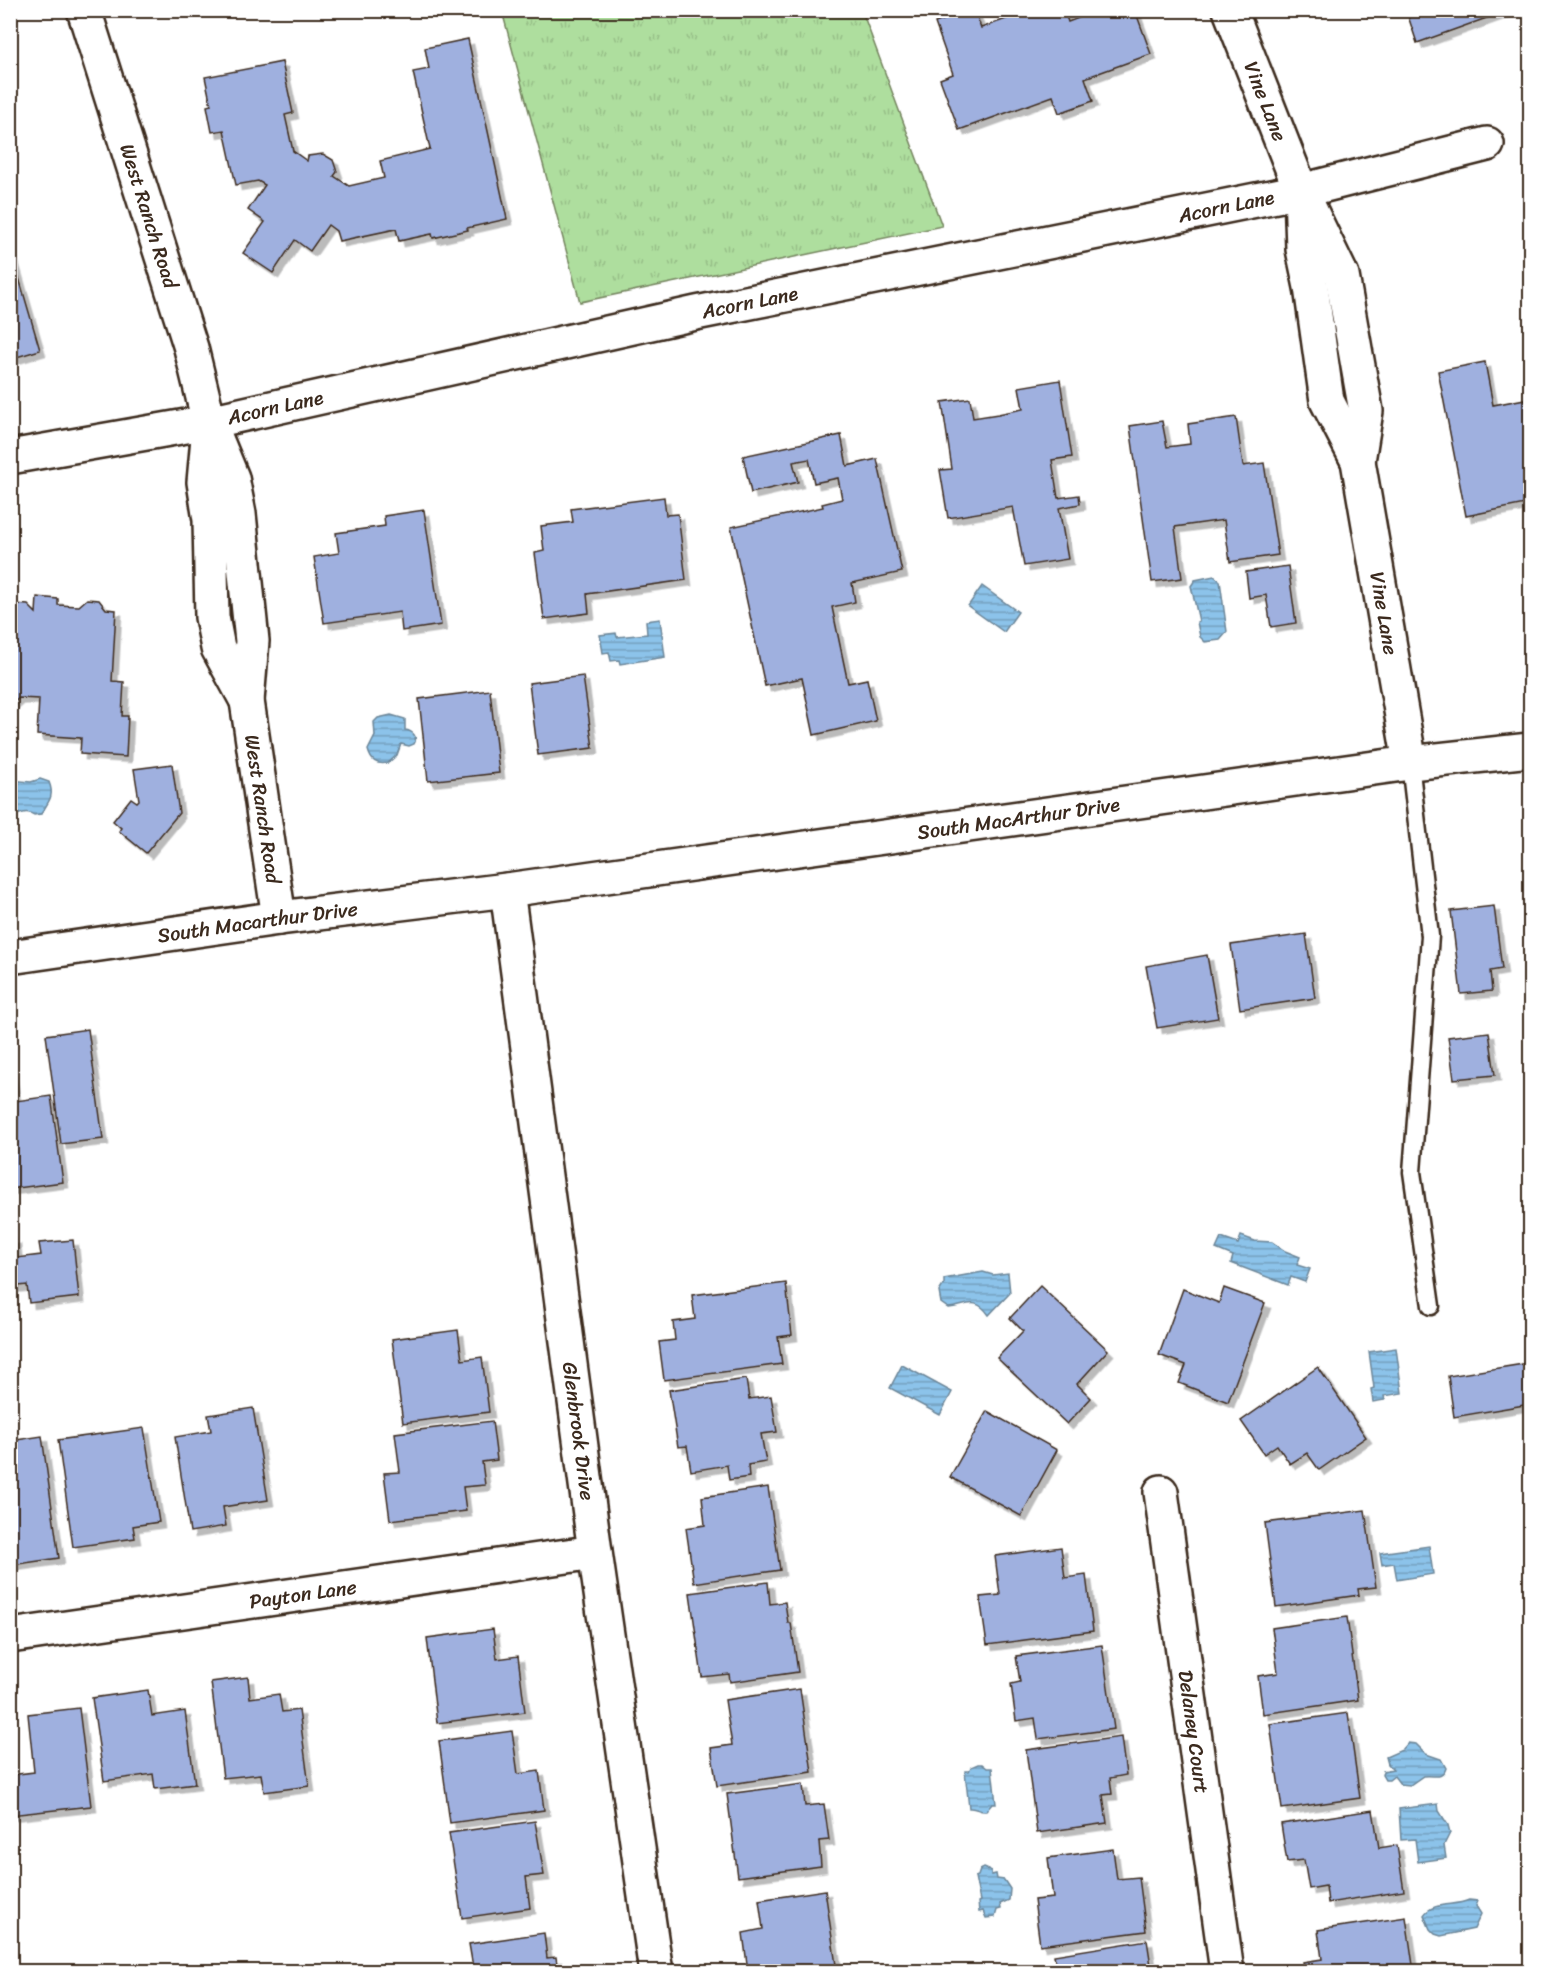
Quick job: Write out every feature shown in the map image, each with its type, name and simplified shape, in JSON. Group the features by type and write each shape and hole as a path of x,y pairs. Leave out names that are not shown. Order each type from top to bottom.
{"street":[{"name":"West Ranch Road","path":"84,10 191,348 209,422 232,478 252,641 247,701 279,918"},
{"name":"Vine Lane","path":"1230,10 1301,191 1303,249 1311,287 1327,401 1358,461 1410,763"},
{"name":"Acorn Lane","path":"10,457 209,422 696,313 1301,191 1487,144"},
{"name":"West Ranch Road","path":"209,422 204,482 210,520 212,617 218,648 247,701"},
{"path":"211,569 244,565"},
{"name":"South MacArthur Drive","path":"507,890 1410,763 1530,750"},
{"name":"South Macarthur Drive","path":"10,957 279,918 507,890"},
{"name":"Glenbrook Drive","path":"507,890 595,1552 656,1971"},
{"name":"Delaney Court","path":"1161,1492 1227,1971"},
{"name":"Payton Lane","path":"10,1636 595,1552"}],"lane":[{"path":"1410,763 1430,936 1412,1172 1431,1306"}],"green space":[{"path":"502,11 862,11 942,226 580,302"}],"water":[{"path":"1214,576 1220,581 1227,632 1220,640 1205,642 1200,637 1191,586 1195,580"},
{"path":"982,586 1018,612 1004,632 968,606"},
{"path":"660,619 665,657 620,664 619,660 611,661 609,652 603,653 600,635 616,633 617,637 647,634 646,621"},
{"path":"391,715 405,719 405,730 414,735 415,741 409,746 401,744 397,755 388,763 377,763 372,759 368,750 375,736 374,722 378,718"},
{"path":"40,779 49,782 51,792 50,799 41,814 25,813 11,816 11,780 31,782"},
{"path":"1241,1236 1255,1241 1272,1242 1300,1257 1297,1265 1310,1269 1305,1282 1291,1277 1288,1285 1231,1263 1233,1256 1216,1249 1221,1238 1238,1244"},
{"path":"983,1272 993,1275 1008,1273 1010,1293 989,1315 975,1304 948,1308 941,1303 939,1292 944,1279"},
{"path":"1396,1348 1402,1393 1384,1396 1385,1400 1373,1402 1371,1389 1374,1388 1369,1352"},
{"path":"902,1365 952,1392 940,1415 890,1388"},
{"path":"1429,1546 1433,1574 1397,1580 1394,1563 1382,1565 1380,1553"},
{"path":"1408,1743 1416,1744 1426,1754 1441,1759 1446,1768 1444,1772 1440,1776 1423,1776 1410,1785 1400,1784 1394,1776 1385,1780 1382,1775 1383,1771 1393,1769 1386,1757 1402,1750"},
{"path":"978,1764 992,1768 996,1804 992,1804 986,1811 969,1808 965,1771 969,1771 971,1767"},
{"path":"1438,1804 1450,1833 1444,1845 1446,1858 1418,1862 1415,1839 1401,1840 1399,1809"},
{"path":"984,1868 991,1871 991,1875 996,1874 997,1879 1004,1880 1010,1889 1009,1900 1000,1904 1001,1909 997,1910 995,1917 986,1918 983,1911 979,1912 978,1902 980,1901 975,1877"},
{"path":"1469,1900 1478,1901 1476,1906 1481,1914 1474,1929 1441,1936 1430,1929 1424,1915 1428,1911 1438,1906"}],"building":[{"path":"975,10 981,28 1020,14 1019,10 1064,10 1068,22 1099,10 1135,10 1151,54 1085,78 1093,101 1059,113 1053,96 959,130 940,79 953,74 935,23"},
{"path":"1406,10 1509,10 1417,43"},
{"path":"468,39 507,219 433,238 432,234 399,241 396,229 339,241 336,231 328,225 310,251 295,240 273,273 243,253 265,222 248,210 265,185 258,181 236,185 224,130 212,132 207,106 211,105 205,77 282,62 293,113 285,115 293,151 307,161 308,156 323,154 333,160 337,172 334,176 349,186 384,178 380,161 430,149 413,72 429,69 425,48"},
{"path":"10,247 40,350 10,359"},
{"path":"1485,362 1493,405 1530,398 1530,503 1466,516 1438,371"},
{"path":"1060,380 1072,457 1052,460 1058,498 1079,495 1080,504 1059,508 1068,559 1024,566 1013,507 948,518 940,470 952,469 942,402 970,398 973,418 998,414 1023,409 1019,387"},
{"path":"1236,417 1243,466 1264,463 1278,555 1230,562 1224,520 1175,527 1182,578 1152,582 1130,426 1162,421 1167,447 1190,444 1188,424"},
{"path":"841,435 847,466 877,459 902,572 852,583 855,602 832,607 848,683 867,679 876,721 814,735 802,678 765,686 731,527 823,507 822,504 842,499 838,478 814,483 809,459 793,462 798,482 751,493 743,456"},
{"path":"664,497 666,515 678,514 686,580 587,594 589,613 544,619 535,553 544,551 541,526 573,522 571,509"},
{"path":"424,510 441,625 402,631 400,612 324,623 314,557 339,553 336,533 385,526 384,516"},
{"path":"1288,566 1296,623 1271,627 1266,595 1249,598 1246,572"},
{"path":"37,597 58,599 58,605 79,606 87,599 99,600 106,609 116,610 112,681 124,682 122,716 128,716 126,757 80,754 81,738 37,735 39,699 19,698 10,706 10,608 15,604 28,605 36,613"},
{"path":"583,676 593,748 538,755 529,683"},
{"path":"490,690 499,773 428,781 419,699"},
{"path":"172,764 179,813 146,853 119,831 121,828 113,821 131,798 137,802 139,800 134,769"},
{"path":"1494,906 1502,969 1490,971 1492,991 1461,994 1451,911"},
{"path":"1306,934 1315,998 1240,1009 1231,945"},
{"path":"1207,955 1218,1018 1157,1028 1146,966"},
{"path":"88,1029 103,1139 61,1144 46,1035"},
{"path":"1489,1032 1495,1075 1454,1079 1448,1037"},
{"path":"10,1066 16,1101 51,1096 63,1182 10,1189 10,1136 15,1136 10,1107"},
{"path":"10,1239 15,1239 17,1258 41,1255 39,1243 73,1240 79,1297 29,1303 27,1285 10,1287"},
{"path":"786,1283 792,1335 778,1337 782,1364 664,1380 659,1342 675,1340 673,1322 695,1319 692,1295"},
{"path":"1040,1286 1108,1350 1077,1384 1091,1398 1067,1424 997,1358 1023,1331 1010,1318"},
{"path":"1224,1288 1265,1303 1228,1402 1179,1383 1186,1365 1159,1355 1183,1289 1219,1303"},
{"path":"458,1330 462,1360 482,1357 489,1412 403,1423 392,1339"},
{"path":"1530,1363 1530,1404 1454,1417 1448,1376"},
{"path":"1318,1367 1366,1437 1319,1470 1307,1453 1290,1464 1277,1445 1264,1454 1241,1421"},
{"path":"746,1379 749,1399 771,1396 777,1432 761,1434 766,1462 748,1465 749,1477 729,1480 727,1465 691,1471 687,1446 678,1447 669,1390"},
{"path":"253,1408 268,1500 223,1507 226,1526 190,1532 175,1437 211,1431 208,1415"},
{"path":"987,1411 1057,1450 1021,1516 950,1477"},
{"path":"492,1421 497,1460 482,1462 485,1485 463,1487 466,1511 390,1520 384,1473 400,1472 395,1433"},
{"path":"144,1428 159,1522 133,1526 135,1538 73,1547 58,1440"},
{"path":"42,1436 59,1558 12,1565 10,1441"},
{"path":"768,1487 780,1570 694,1583 686,1528 705,1525 702,1497"},
{"path":"1365,1510 1376,1587 1358,1589 1359,1595 1276,1607 1265,1523"},
{"path":"1061,1547 1065,1578 1086,1575 1093,1631 987,1645 980,1597 1000,1595 995,1556"},
{"path":"768,1582 770,1604 785,1602 788,1623 791,1623 798,1672 730,1682 729,1674 702,1677 690,1593"},
{"path":"1347,1617 1358,1700 1263,1714 1258,1676 1278,1673 1272,1628"},
{"path":"493,1629 497,1659 518,1656 525,1712 437,1723 427,1638"},
{"path":"1102,1645 1114,1729 1038,1739 1035,1718 1016,1721 1011,1684 1020,1682 1016,1656"},
{"path":"248,1677 250,1698 279,1694 282,1712 299,1710 309,1786 264,1792 261,1774 223,1778 211,1682"},
{"path":"800,1689 812,1772 717,1786 711,1748 732,1745 725,1700"},
{"path":"148,1690 152,1716 185,1711 195,1784 155,1789 153,1774 104,1781 92,1698"},
{"path":"79,1708 91,1806 10,1815 10,1775 34,1772 28,1714"},
{"path":"1348,1713 1360,1798 1282,1809 1270,1724"},
{"path":"512,1731 518,1774 539,1771 544,1810 450,1823 439,1741"},
{"path":"1121,1737 1126,1775 1110,1778 1112,1794 1103,1795 1107,1823 1037,1833 1026,1750"},
{"path":"803,1784 805,1806 824,1804 829,1840 819,1841 821,1866 738,1877 727,1794"},
{"path":"1373,1810 1379,1848 1397,1845 1404,1891 1328,1903 1326,1886 1309,1889 1304,1860 1287,1862 1281,1824"},
{"path":"535,1821 544,1875 526,1877 530,1908 462,1918 449,1833"},
{"path":"1113,1849 1117,1879 1139,1877 1146,1931 1040,1945 1034,1900 1053,1898 1048,1858"},
{"path":"825,1890 837,1972 748,1972 743,1933 763,1929 759,1900"},
{"path":"1406,1917 1414,1972 1304,1972 1303,1962 1322,1959 1318,1930"},
{"path":"544,1933 547,1958 556,1957 558,1972 461,1972 460,1969 473,1967 469,1944"},
{"path":"1147,1940 1152,1972 1057,1972 1054,1955"}]}
